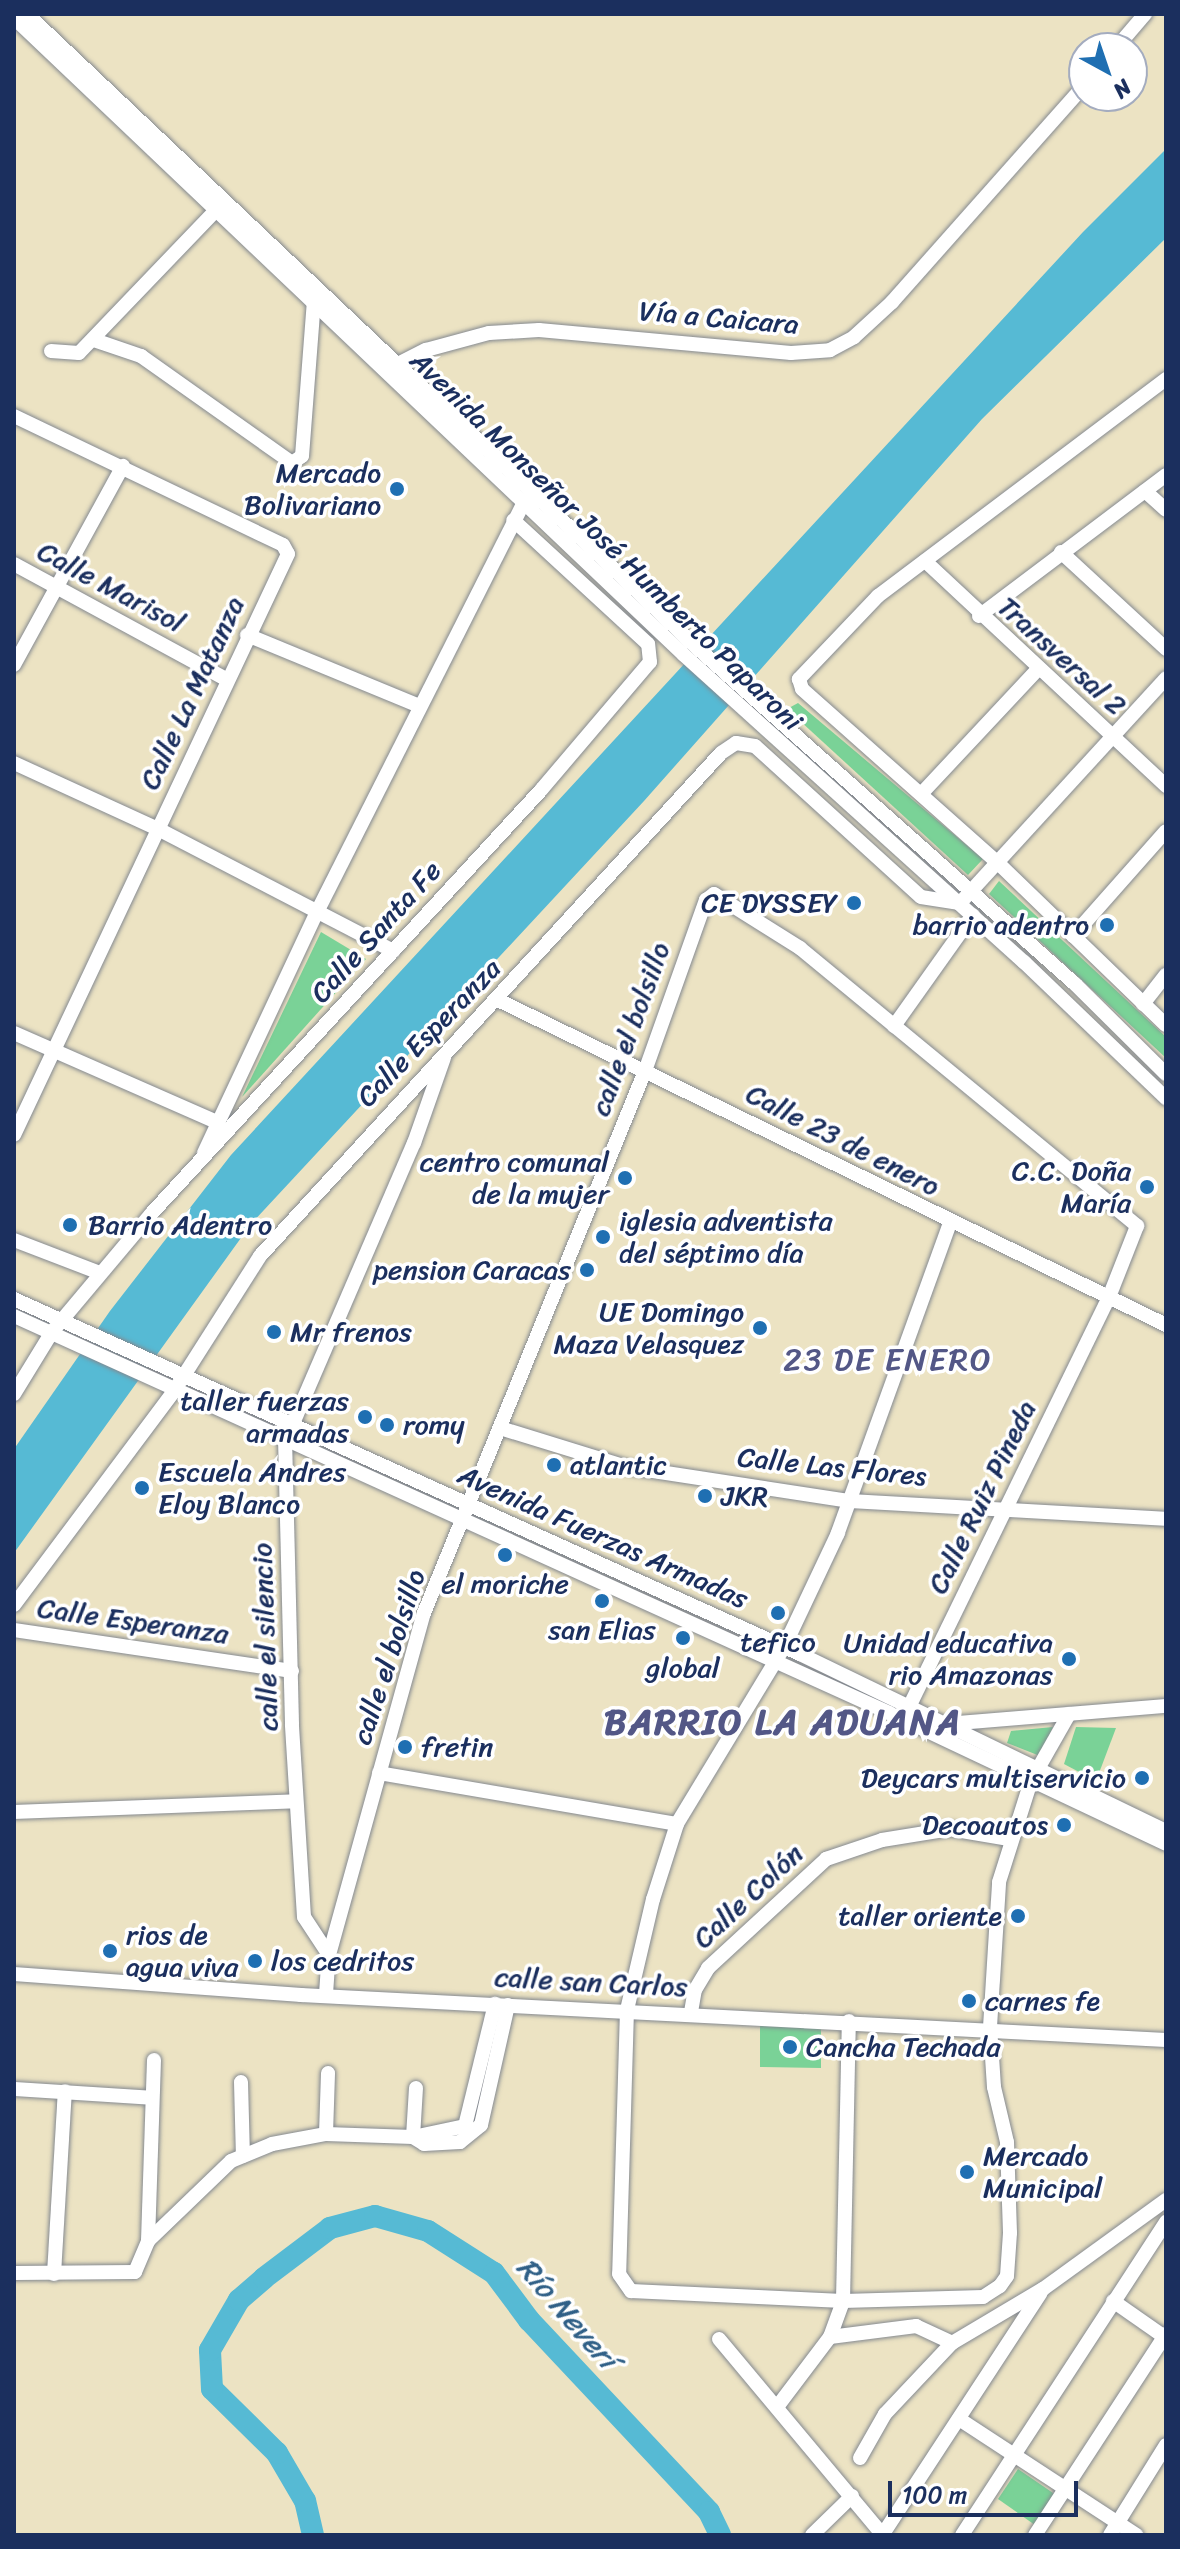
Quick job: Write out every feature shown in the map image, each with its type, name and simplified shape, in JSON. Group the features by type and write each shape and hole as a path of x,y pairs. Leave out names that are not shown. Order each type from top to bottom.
{"street":[{"name":"Avenida Monseñor José Humberto Paparoni","path":"27,14 689,650"},
{"path":"1130,32 1145,14"},
{"name":"Avenida Monseñor José Humberto Paparoni","path":"14,18 314,301 393,366 525,501 965,898 1075,984 1166,1074"},
{"name":"Vía a Caicara","path":"393,366 489,333 539,330 791,353 830,350 854,337 892,302 1068,104"},
{"path":"51,351 79,353 216,210"},
{"path":"94,340 141,356 292,463 302,456 314,301"},
{"path":"1166,379 878,596 799,679 802,689 998,863 1166,1025"},
{"name":"Calle La Matanza","path":"14,416 123,466 287,549 14,1135"},
{"path":"14,665 123,466"},
{"path":"979,616 1166,475"},
{"path":"1145,491 1166,510"},
{"path":"202,1157 318,910 525,501"},
{"name":"Calle Santa Fe","path":"14,1394 56,1334 69,1321 100,1273 202,1157 541,790 653,652 513,520"},
{"path":"1061,552 1166,649"},
{"name":"Transversal 2","path":"925,561 979,616 1166,786"},
{"name":"Calle Marisol","path":"14,564 226,679"},
{"path":"247,635 419,706"},
{"path":"922,793 1039,668"},
{"path":"965,898 1166,678"},
{"name":"Calle Esperanza","path":"14,1605 171,1390 260,1256 498,1000 721,753 736,743 755,746 921,897 965,898"},
{"path":"14,763 158,829 393,951"},
{"path":"1073,936 1166,831"},
{"name":"calle el bolsillo","path":"326,1994 329,1955 424,1613 471,1507 645,1071 706,900 714,894 800,948 1137,1226 1109,1297"},
{"name":"Avenida Monseñor José Humberto Paparoni","path":"965,898 973,915 1166,1098"},
{"path":"894,1026 973,915"},
{"path":"1143,1004 1166,975"},
{"name":"Calle 23 de enero","path":"498,1000 950,1223 1166,1325"},
{"path":"14,1033 217,1122"},
{"name":"calle el silencio","path":"329,1955 304,1917 296,1801 285,1442 290,1423 414,1143 446,1054"},
{"path":"950,1223 848,1501 784,1647 677,1824 627,2010 619,2217 619,2274 624,2284 638,2294 843,2301 983,2297 1007,2276 1007,2142 994,2087 990,2027 999,1882 1009,1839 1035,1776 1069,1714"},
{"path":"14,1240 100,1273"},
{"name":"Calle Ruiz Pineda","path":"903,1720 1004,1507 1109,1297"},
{"name":"Avenida Fuerzas Armadas","path":"14,1299 69,1321 911,1706 1035,1776 1166,1844"},
{"name":"Avenida Fuerzas Armadas","path":"14,1316 927,1732 1166,1831"},
{"name":"Calle Las Flores","path":"500,1428 627,1467 848,1501 1004,1507 1166,1519"},
{"name":"Calle Esperanza","path":"14,1630 292,1671"},
{"path":"927,1732 947,1724 1166,1706"},
{"path":"379,1773 677,1824"},
{"path":"14,1812 296,1801"},
{"name":"Calle Colón","path":"691,2012 695,1990 708,1968 826,1859 882,1840 950,1829 1009,1839"},
{"name":"calle san Carlos","path":"14,1974 502,2004 990,2027 1166,2040"},
{"path":"148,2241 243,2156 326,2134 413,2137 424,2144 460,2142 481,2125 502,2004"},
{"path":"777,2407 830,2337 843,2301 849,2021"},
{"path":"14,2273 128,2275 139,2265 148,2241 154,2060"},
{"path":"326,2134 328,2073"},
{"path":"241,2082 238,2136 243,2156"},
{"path":"413,2137 416,2088"},
{"path":"14,2089 152,2098"},
{"path":"54,2274 65,2091"},
{"path":"860,2458 885,2414 952,2343 1043,2289 1166,2200"},
{"path":"962,2535 1016,2458 1166,2222"},
{"path":"719,2339 883,2534 1043,2289"},
{"path":"1035,2535 1165,2336 1113,2301"},
{"path":"830,2337 916,2326 952,2343"},
{"path":"959,2419 1067,2490 1114,2529 1136,2535"},
{"path":"1114,2529 1166,2445"},
{"path":"812,2535 852,2496"}],"green space":[{"path":"798,703 983,859 968,875 787,709"},
{"path":"999,881 1166,1037 1166,1058 989,894"},
{"path":"321,932 366,959 242,1097"},
{"path":"1053,1727 1040,1756 1007,1743 1011,1731"},
{"path":"1076,1727 1116,1728 1096,1781 1064,1764"},
{"name":"Cancha Techada","path":"760,2026 821,2026 821,2068 760,2067"},
{"path":"1018,2469 1056,2495 1035,2525 998,2499"}],"water":[{"path":"1166,149 1166,238 982,419 644,801 251,1224 14,1553 14,1449 110,1311 231,1155 1083,232"}],"waterway":[{"name":"Río Neverí","path":"313,2535 305,2501 277,2453 212,2389 210,2350 239,2300 264,2278 330,2228 375,2216 428,2231 494,2273 529,2320 709,2512 720,2535"}],"place":[{"name":"Mercado Bolivariano","path":"397,489"},
{"name":"CE DYSSEY","path":"854,903"},
{"name":"barrio adentro","path":"1107,925"},
{"name":"centro comunal de la mujer","path":"625,1178"},
{"name":"C.C. Doña María","path":"1147,1187"},
{"name":"Barrio Adentro","path":"70,1225"},
{"name":"iglesia adventista del séptimo día","path":"603,1237"},
{"name":"pension Caracas","path":"587,1270"},
{"name":"UE Domingo Maza Velasquez","path":"760,1328"},
{"name":"Mr frenos","path":"274,1332"},
{"name":"taller fuerzas armadas","path":"365,1417"},
{"name":"romy","path":"387,1425"},
{"name":"atlantic","path":"554,1465"},
{"name":"Escuela Andres Eloy Blanco","path":"142,1488"},
{"name":"JKR","path":"705,1496"},
{"name":"el moriche","path":"505,1555"},
{"name":"san Elias","path":"602,1601"},
{"name":"tefico","path":"778,1613"},
{"name":"global","path":"683,1638"},
{"name":"Unidad educativa rio Amazonas","path":"1069,1659"},
{"name":"fretin","path":"405,1747"},
{"name":"Deycars multiservicio","path":"1142,1778"},
{"name":"Decoautos","path":"1064,1825"},
{"name":"taller oriente","path":"1018,1916"},
{"name":"rios de agua viva","path":"110,1951"},
{"name":"los cedritos","path":"255,1961"},
{"name":"carnes fe","path":"969,2001"},
{"name":"Cancha Techada","path":"790,2047"},
{"name":"Mercado Municipal","path":"967,2172"}],"district":[{"name":"23 DE ENERO","path":"888,1360"},
{"name":"BARRIO LA ADUANA","path":"783,1723"}]}
